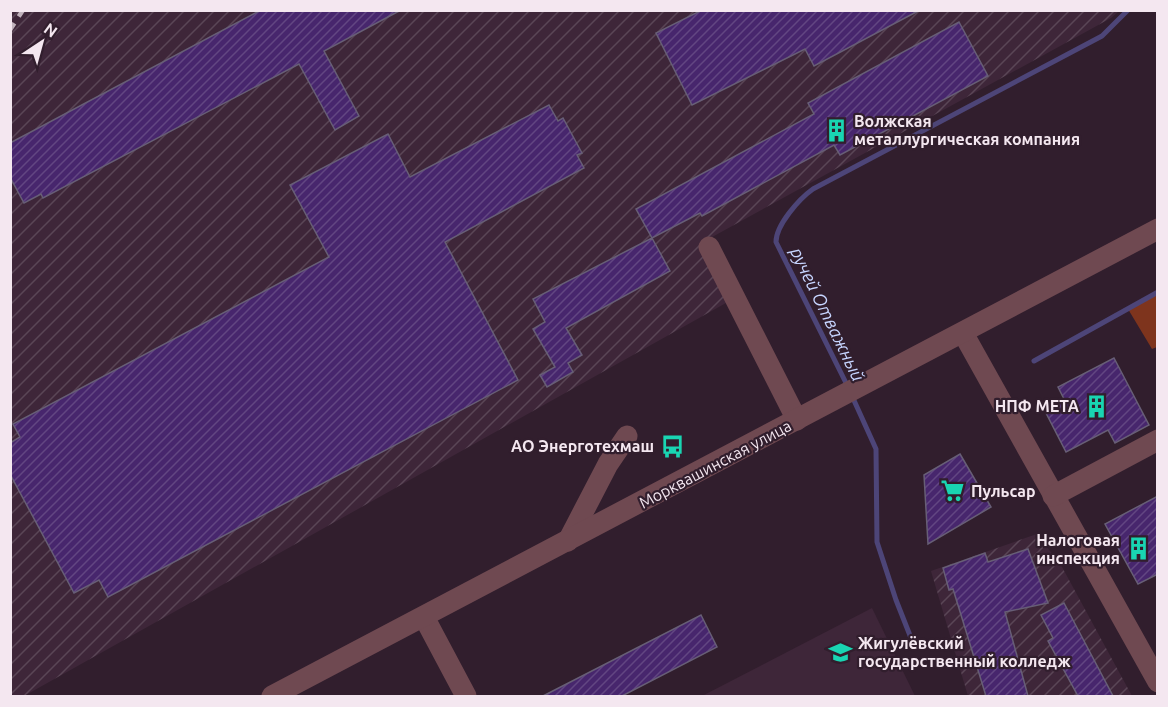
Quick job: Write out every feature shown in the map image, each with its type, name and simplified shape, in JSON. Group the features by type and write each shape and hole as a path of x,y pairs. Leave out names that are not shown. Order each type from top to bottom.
{"street":[{"name":"Морквашинская улица","path":"272,696 1158,229"},
{"path":"709,247 797,420"},
{"path":"963,333 1158,682"},
{"path":"568,541 608,464 627,436"},
{"path":"1053,496 1158,440"},
{"path":"424,617 466,696"}],"shaded area":[{"path":"10,11 1119,11 1111,18 703,242 733,299 24,696 10,696"},
{"path":"1157,292 1157,347 1152,349 1128,309"},
{"path":"1037,534 1062,567 1132,696 968,696 931,571"},
{"name":"Жигулёвский государственный колледж","path":"872,608 915,696 702,696"}],"building":[{"path":"261,10 401,10 324,51 359,116 335,130 299,64 43,198 41,194 24,203 10,177 10,143"},
{"path":"702,10 920,10 814,66 805,49 692,105 656,33"},
{"name":"Волжская металлургическая компания","path":"959,22 988,76 840,155 834,145 702,216 700,213 652,238 636,209 814,114 808,103"},
{"path":"549,105 558,121 563,118 582,153 577,155 584,168 445,242 518,380 108,597 99,580 74,593 10,474 10,443 20,437 13,424 329,257 290,185 388,134 410,177"},
{"path":"652,238 670,271 566,328 582,355 568,363 573,372 547,387 540,375 555,367 533,329 545,322 533,299"},
{"name":"НПФ МЕТА","path":"1114,358 1149,425 1115,443 1108,430 1066,452 1045,411 1065,401 1058,387"},
{"name":"Пульсар","path":"960,454 991,507 928,544 924,475"},
{"name":"Налоговая инспекция","path":"1158,496 1158,574 1138,584 1105,524"},
{"path":"1028,549 1048,603 1005,612 1028,696 986,696 953,589 949,590 943,568 985,553 988,562"},
{"path":"1064,603 1113,696 1078,696 1048,641 1053,638 1041,615"},
{"path":"701,615 717,647 622,696 543,696"}],"waterway":[{"name":"ручей Отважный","path":"848,387 776,242 780,228 789,213 813,189 1102,36 1128,10"},
{"name":"ручей Отважный","path":"1034,361 1158,292"},
{"name":"ручей Отважный","path":"852,396 876,449 877,542 911,638"}],"railway":[{"path":"10,30 23,10"}],"place":[{"name":"Волжская металлургическая компания","path":"836,130"},
{"name":"НПФ МЕТА","path":"1097,406"},
{"name":"АО Энерготехмаш","path":"672,446"},
{"name":"Пульсар","path":"953,491"},
{"name":"Налоговая инспекция","path":"1138,549"},
{"name":"Жигулёвский государственный колледж","path":"840,652"}]}
